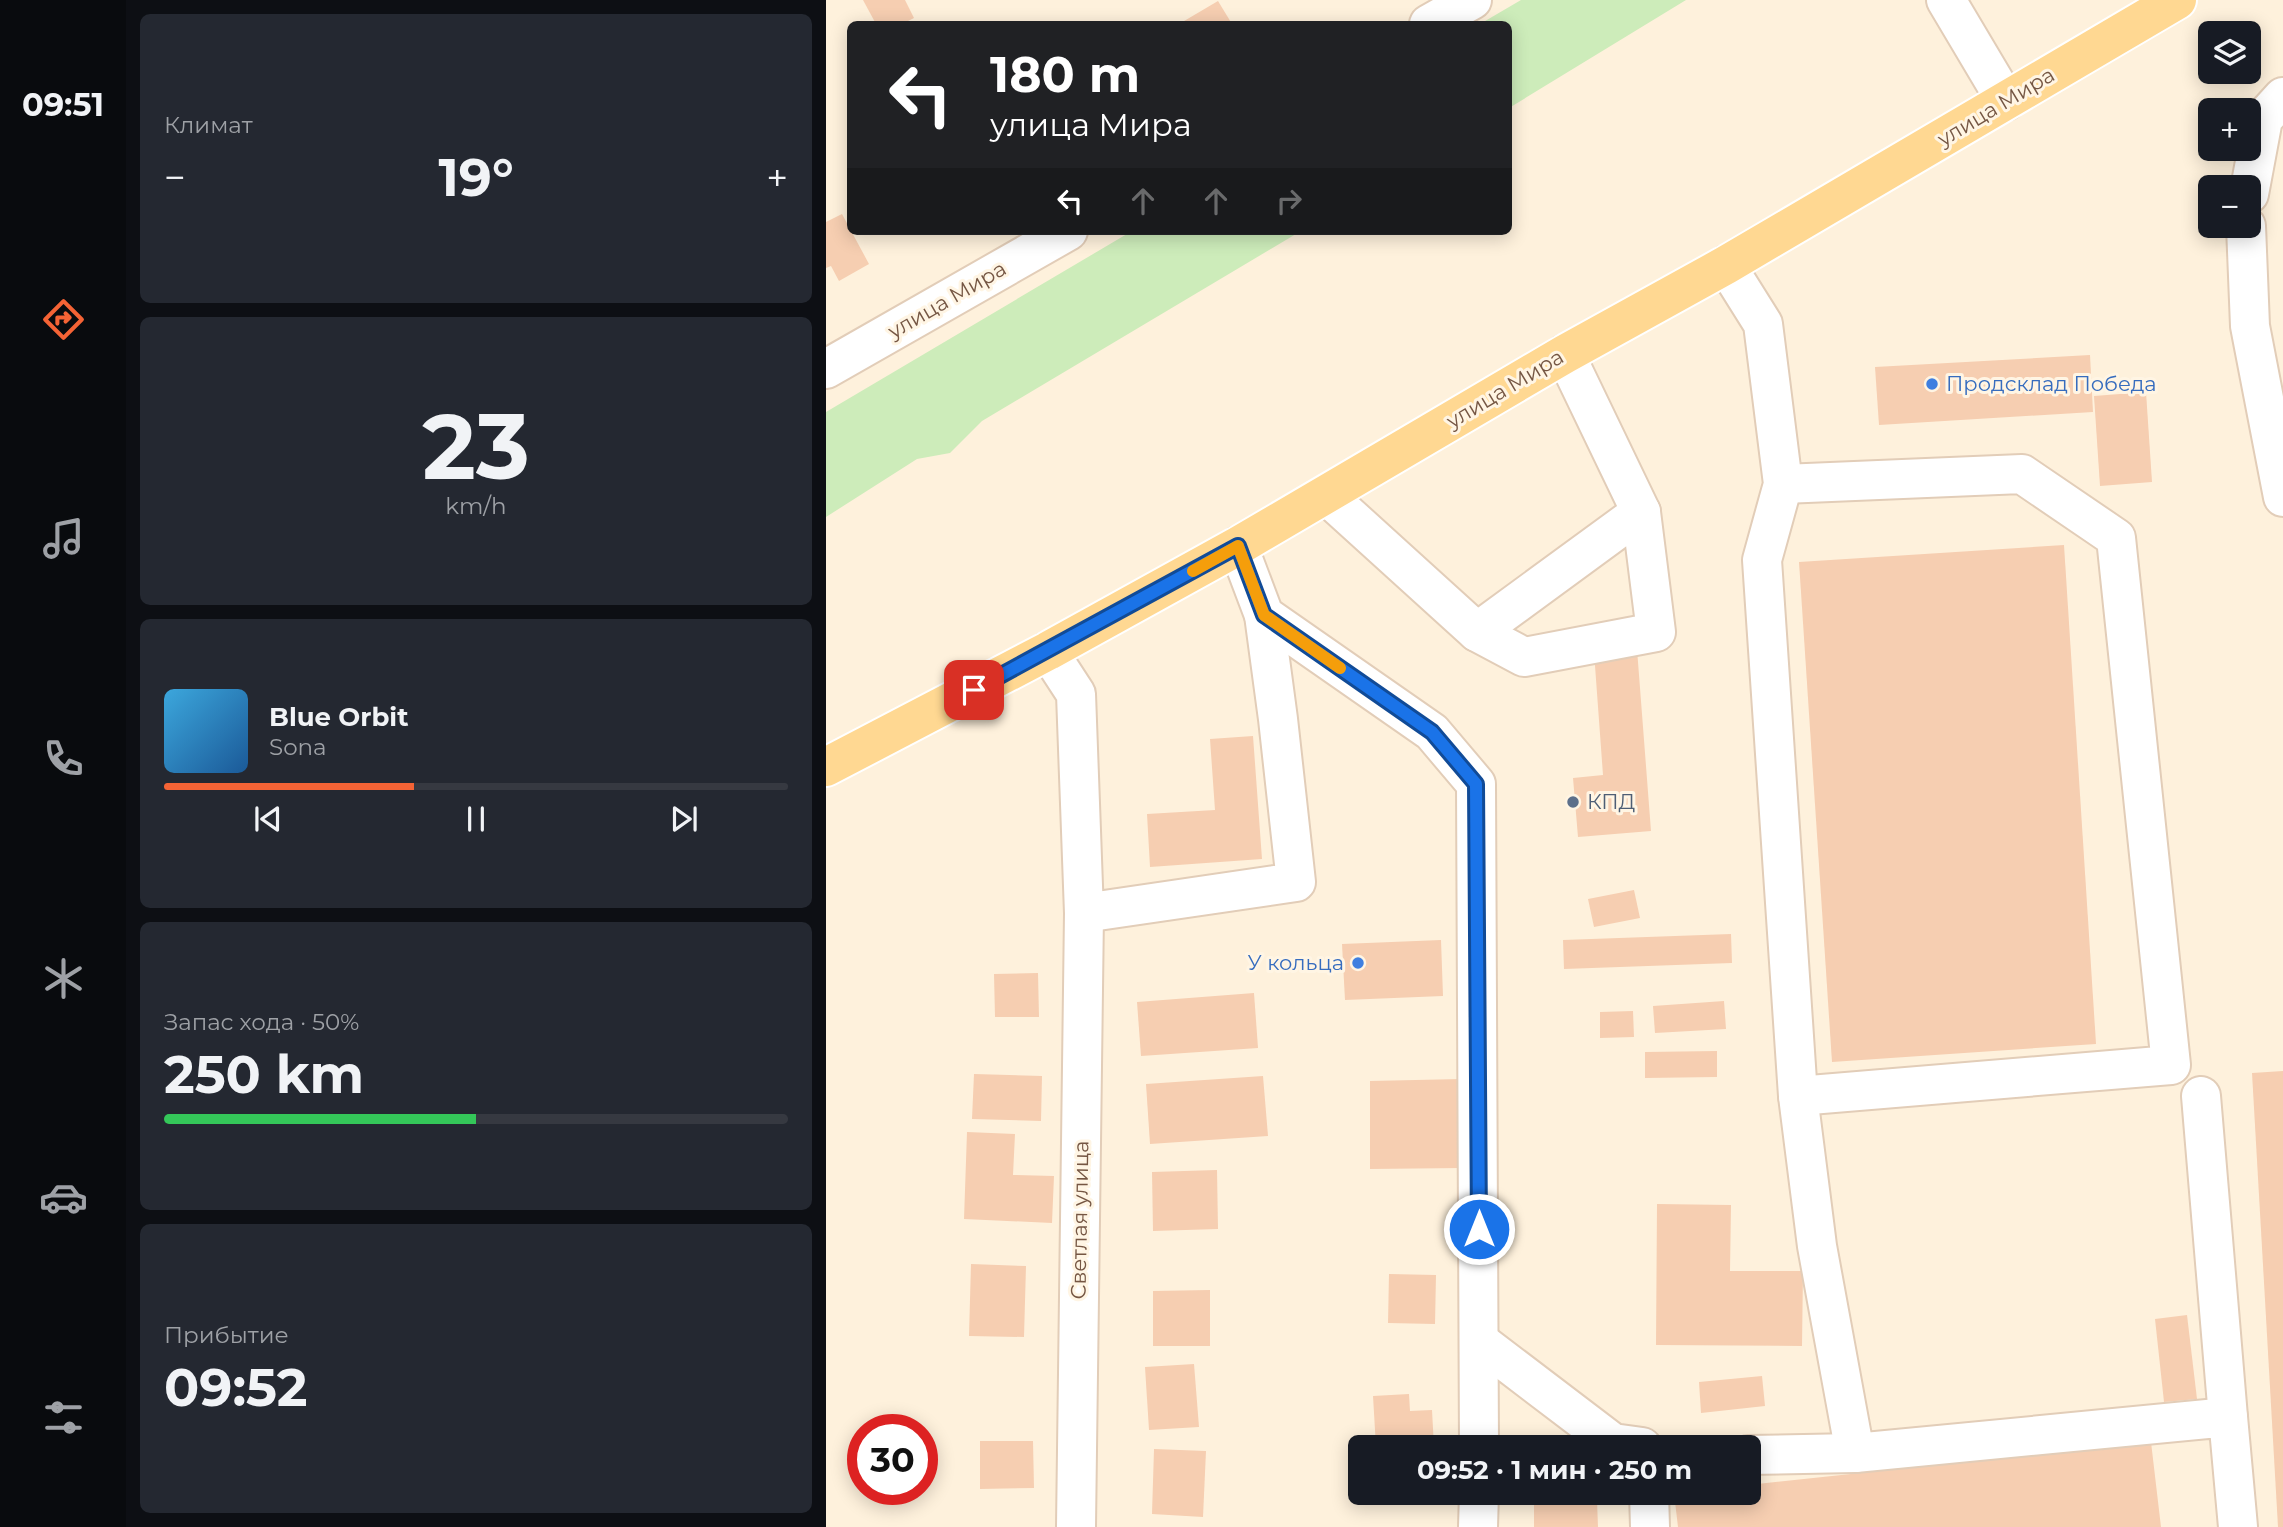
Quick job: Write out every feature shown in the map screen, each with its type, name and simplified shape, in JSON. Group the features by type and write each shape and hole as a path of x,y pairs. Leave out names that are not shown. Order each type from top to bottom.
{"main road":[{"name":"улица Мира","path":"826,767 1048,651 1238,546 1565,354 1726,265 2177,0"}],"street":[{"path":"1434,21 1472,0"},
{"path":"1946,0 2006,101"},
{"path":"2253,175 2263,119 2283,97"},
{"name":"улица Мира","path":"826,369 1061,235"},
{"path":"2246,238 2250,326 2283,497"},
{"path":"1726,265 1763,324 1783,484 1762,560 1798,1096 1817,1246 1855,1453"},
{"path":"1326,495 1477,632 1524,657 1656,632 1641,512 1565,354"},
{"path":"1783,484 2022,474 2116,538 2171,1065 1798,1096"},
{"path":"1477,632 1641,512"},
{"path":"1084,913 1296,882 1279,719 1264,615 1238,546"},
{"path":"1264,615 1432,732 1476,784 1479,1435"},
{"name":"Светлая улица","path":"1048,651 1076,694 1084,913 1076,1527"},
{"path":"2201,1096 2238,1527"},
{"path":"1479,1341 1602,1435"},
{"path":"1761,1455 1855,1453 2228,1417"},
{"path":"1478,1527 1479,1505"},
{"path":"1649,1505 1650,1527"}],"green space":[{"path":"1521,0 1686,0 1512,106 1512,21 1485,21"},
{"path":"1125,235 1294,235 982,421 950,453 917,459 826,517 826,412"}],"building":[{"path":"863,0 905,0 914,18 908,21 874,21"},
{"path":"1218,1 1230,21 1184,21"},
{"path":"842,214 847,223 847,235 853,235 869,264 839,281 831,266 826,268 826,222"},
{"path":"2090,355 2093,412 1879,425 1875,367"},
{"path":"2146,392 2152,482 2100,486 2094,396"},
{"path":"2064,545 2096,1044 1832,1062 1799,562"},
{"path":"1637,649 1651,831 1578,837 1573,778 1603,775 1594,652"},
{"path":"1253,736 1262,859 1150,867 1147,814 1215,810 1210,739"},
{"path":"1634,890 1640,918 1594,927 1588,899"},
{"path":"1731,934 1732,963 1564,969 1563,940"},
{"path":"1441,940 1443,996 1345,1000 1342,944"},
{"path":"1038,973 1039,1017 995,1017 994,974"},
{"path":"1254,993 1258,1048 1141,1056 1137,1002"},
{"path":"1724,1001 1726,1029 1655,1033 1653,1006"},
{"path":"1633,1011 1634,1037 1600,1038 1600,1012"},
{"path":"1717,1051 1717,1077 1645,1078 1645,1052"},
{"path":"2283,1071 2283,1527 2278,1527 2252,1073"},
{"path":"974,1074 1042,1076 1041,1121 972,1119"},
{"path":"1263,1076 1268,1136 1150,1144 1146,1084"},
{"path":"1461,1079 1462,1168 1370,1169 1370,1081"},
{"path":"967,1132 1015,1134 1013,1175 1054,1176 1052,1223 964,1219"},
{"path":"1217,1170 1218,1229 1153,1231 1152,1172"},
{"path":"1657,1204 1731,1205 1730,1271 1803,1271 1802,1346 1656,1345"},
{"path":"971,1264 1026,1266 1024,1337 969,1336"},
{"path":"1389,1274 1436,1275 1435,1324 1388,1323"},
{"path":"1210,1290 1210,1346 1153,1346 1153,1291"},
{"path":"2187,1315 2197,1399 2164,1402 2155,1319"},
{"path":"1194,1364 1199,1427 1149,1430 1145,1367"},
{"path":"1762,1376 1765,1406 1701,1413 1699,1382"},
{"path":"1409,1394 1410,1411 1432,1410 1433,1435 1375,1435 1373,1396"},
{"path":"980,1441 1033,1441 1034,1488 980,1489"},
{"path":"2151,1442 2161,1527 1678,1527 1675,1505 1761,1505 1761,1484"},
{"path":"1154,1449 1206,1451 1203,1517 1152,1514"},
{"path":"1534,1505 1597,1505 1598,1527 1534,1527"}],"slow traffic":[{"path":"1193,571 1238,546 1264,615 1340,668"}],"place":[{"name":"Продсклад Победа","path":"1932,384"},
{"name":"КПД","path":"1573,802"},
{"name":"У кольца","path":"1358,963"}],"route":[{"path":"974,690 1238,546 1264,615 1432,732 1476,784 1479,1229"}]}
